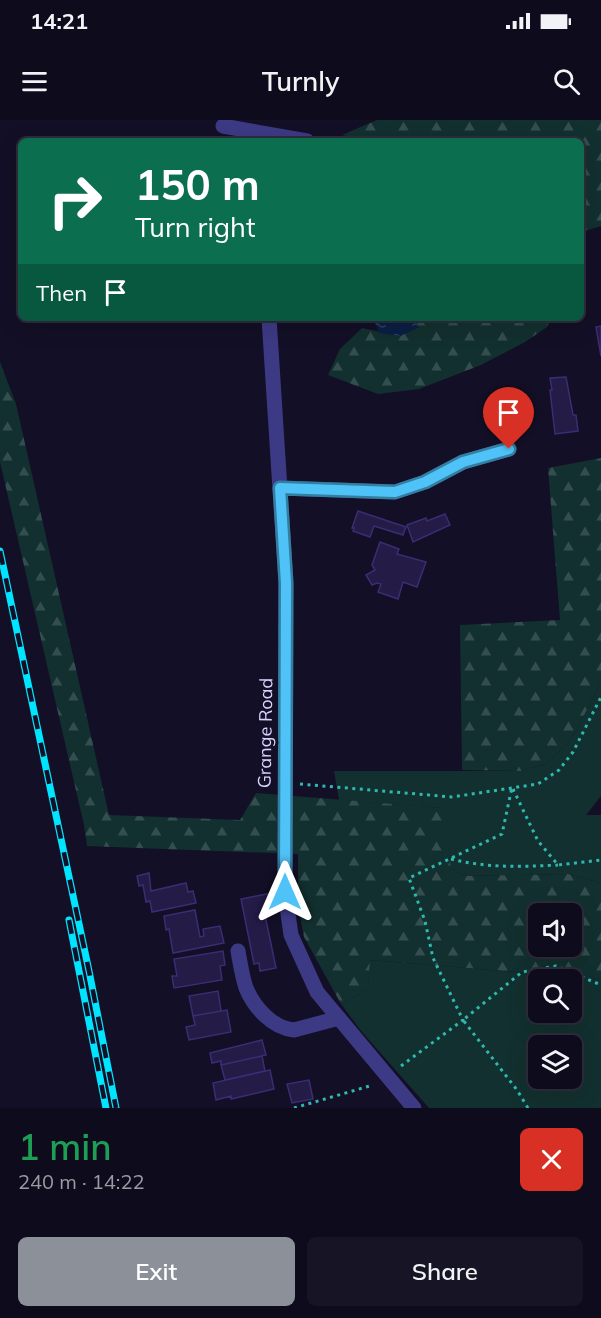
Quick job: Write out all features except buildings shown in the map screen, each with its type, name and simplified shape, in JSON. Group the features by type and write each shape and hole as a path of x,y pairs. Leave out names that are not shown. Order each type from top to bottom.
{"street":[{"path":"222,123 227,138"},
{"path":"222,123 293,138"},
{"name":"Grange Road","path":"269,321 286,583 285,892 291,935 317,992 414,1108"},
{"path":"280,488 395,492 425,482 463,462 509,449"},
{"path":"238,951 246,987 254,1002 274,1023 294,1030 339,1018"}],"path":[{"path":"284,784 452,796 538,784 559,770 573,752 601,697"},
{"path":"512,787 502,834 409,878 425,921 433,958 463,1020 517,1090 528,1108"},
{"path":"512,787 538,842 558,865"},
{"path":"450,859 475,865 508,868 601,860"},
{"path":"294,1108 370,1087 463,1020 522,972 556,966 601,985"}],"green space":[{"path":"377,120 601,120 601,226 584,231 584,138 358,138 342,135"},
{"path":"416,321 550,321 547,327 525,342 481,365 419,389 378,394 328,375 340,349 362,328 400,336 419,327"},
{"path":"0,362 16,404 109,815 240,820 256,793 444,808 451,868 464,876 568,874 601,883 601,979 582,977 582,969 528,969 528,973 370,960 368,989 341,1004 304,937 298,905 298,854 87,846 0,462"},
{"path":"601,458 601,683 571,740 546,764 521,771 462,770 460,625 560,620 548,468"},
{"path":"601,683 601,796 586,815 601,815 601,883 568,874 464,876 451,868 443,808 339,800 334,771 521,771 546,764 571,740"},
{"path":"369,960 528,973 528,1023 582,1023 582,977 601,979 601,1108 429,1108 361,1031 341,1004 368,989"}],"water":[{"path":"374,321 416,321 419,327 400,336 379,333"}],"railway":[{"path":"0,551 116,1108"},
{"path":"69,920 106,1108"}],"route":[{"path":"285,892 286,583 280,488 395,492 425,482 463,462 509,449"}]}
